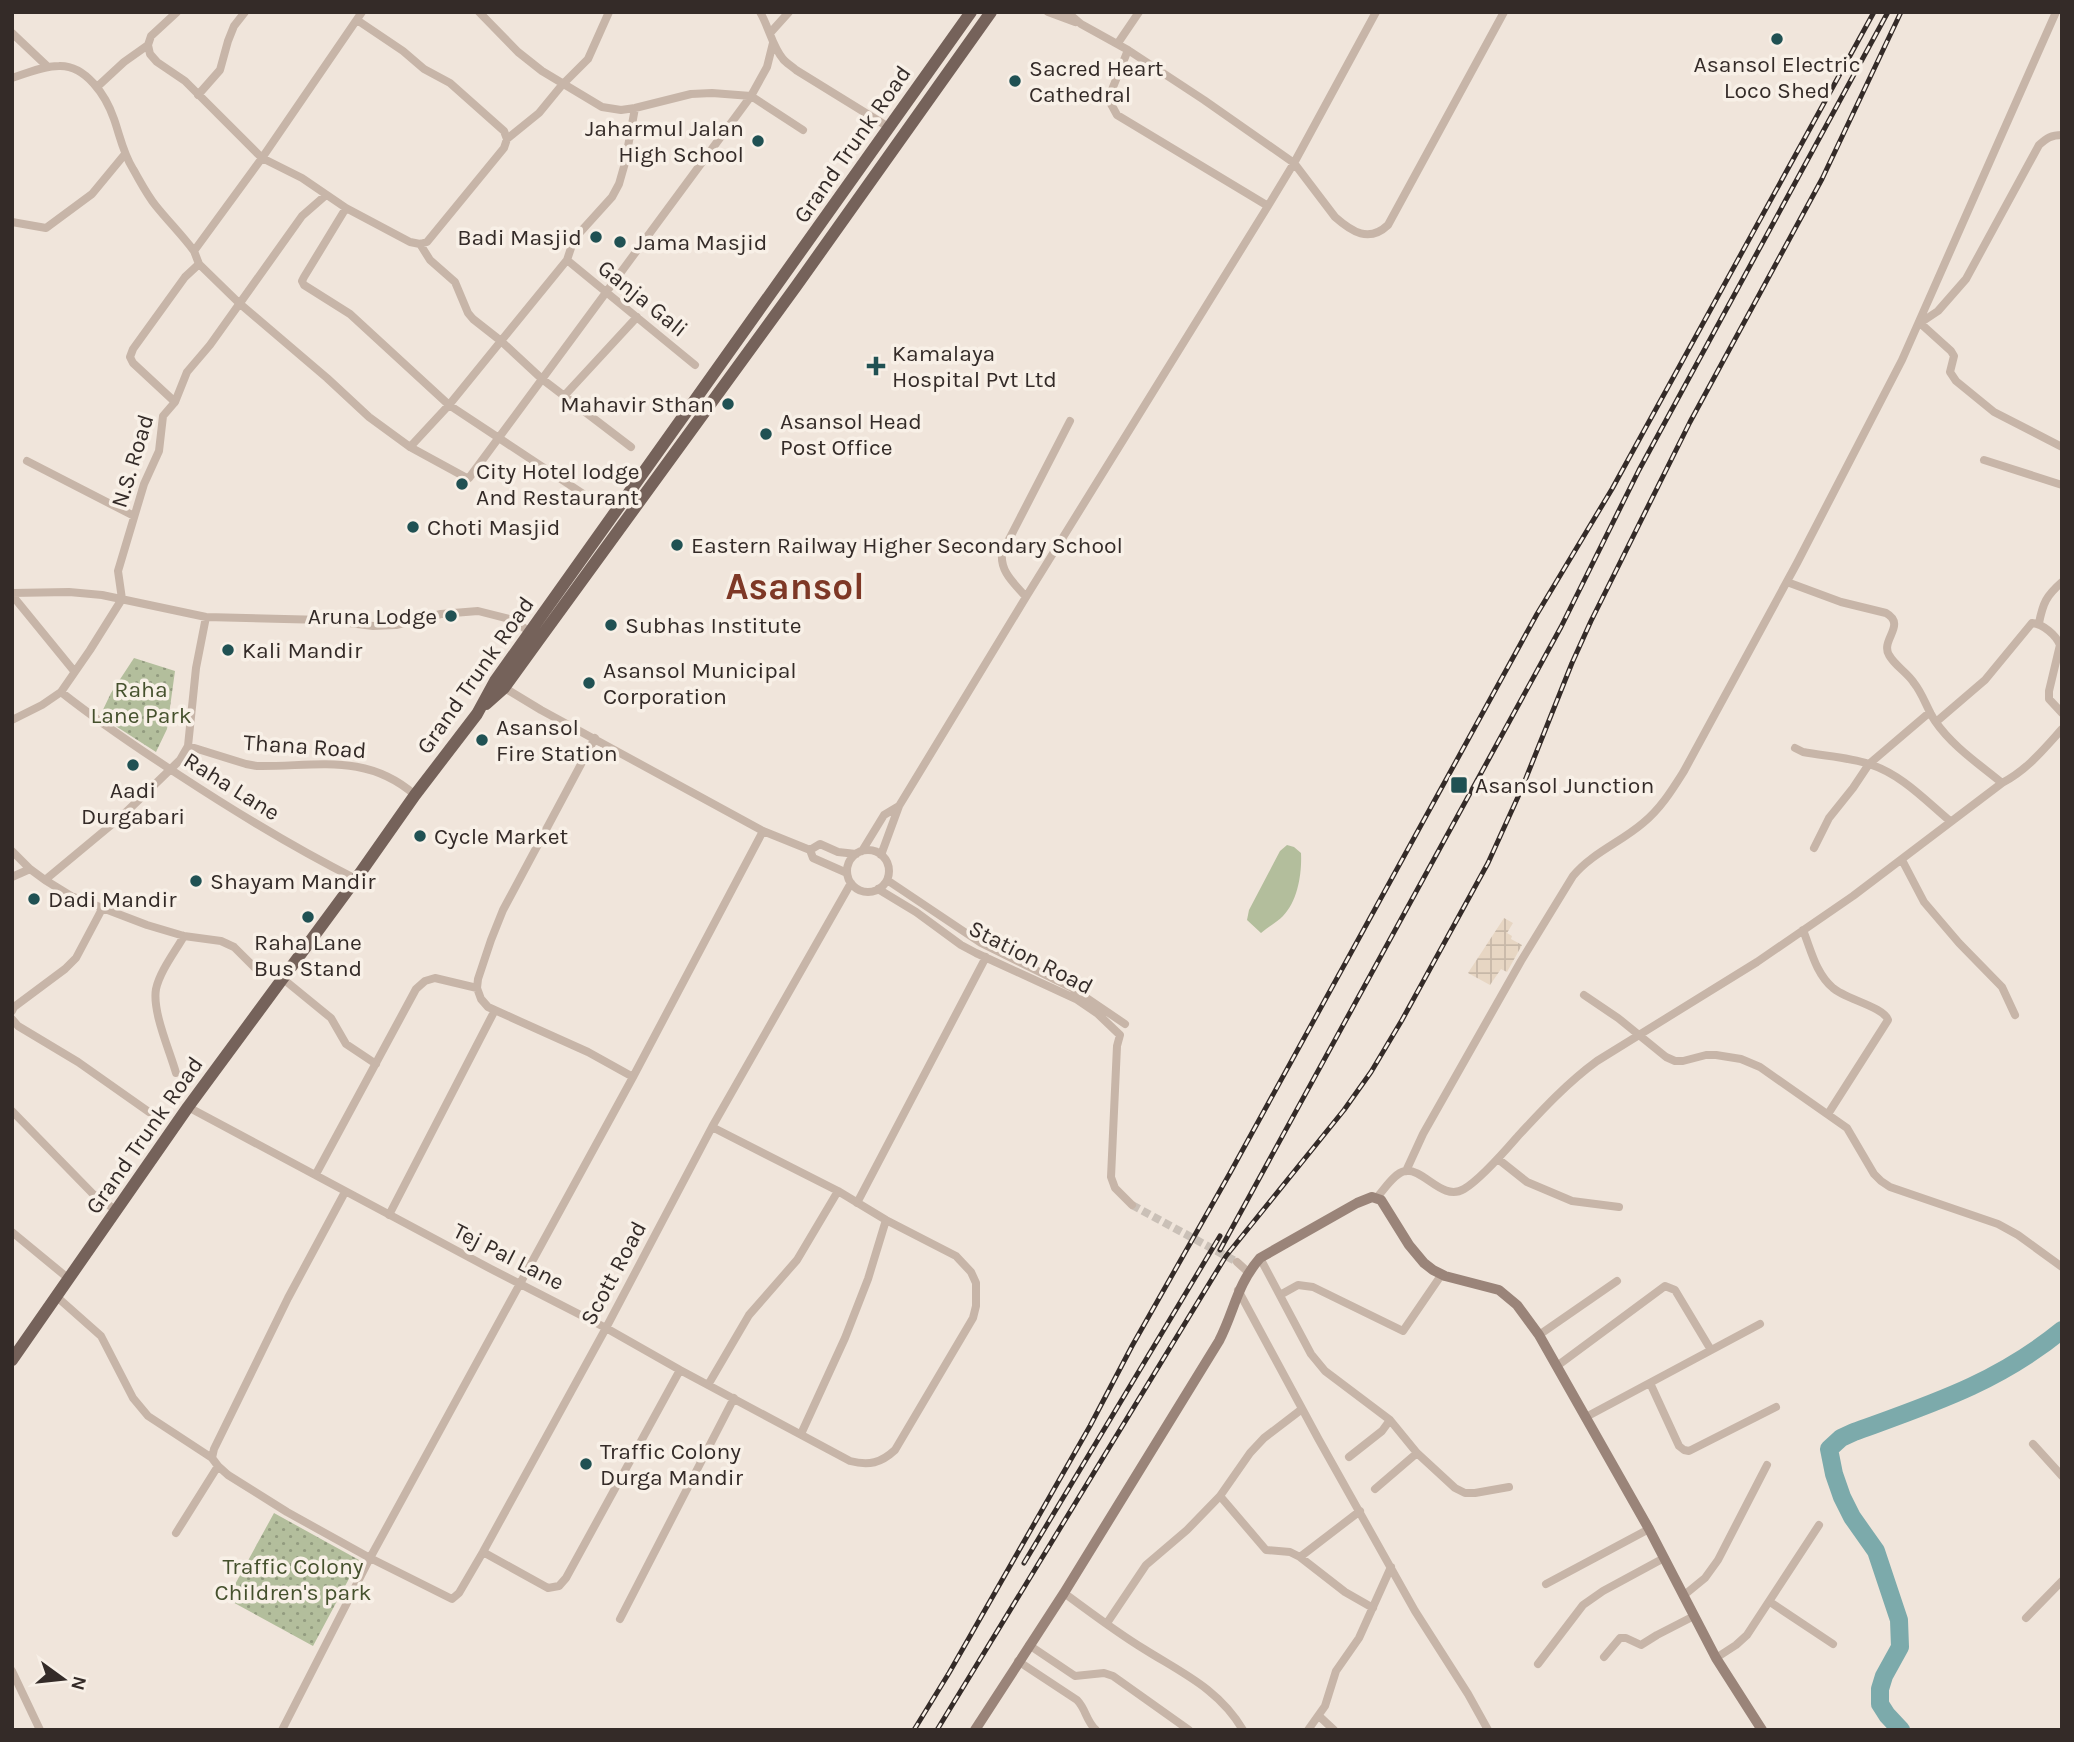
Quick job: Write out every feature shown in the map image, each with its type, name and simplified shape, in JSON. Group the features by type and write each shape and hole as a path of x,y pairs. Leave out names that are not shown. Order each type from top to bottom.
{"main road":[{"name":"Grand Trunk Road","path":"12,1360 188,1107 499,684 531,633 971,12"},
{"path":"499,684 805,274 991,12"}],"street":[{"path":"177,12 151,36 148,45 150,54 158,62 185,81 262,158 302,178 346,208 410,242 420,244 427,242 472,189 504,148 507,139 539,113 588,59 610,12"},
{"path":"198,95 220,70 234,26 244,12"},
{"path":"479,12 519,52 562,85 602,107 621,110 635,108 691,94 751,96 803,130"},
{"path":"760,12 782,58 796,70 890,128"},
{"path":"771,32 789,12"},
{"path":"1048,12 1081,24 1118,43 1205,100 1294,163 1343,224 1362,234 1373,235 1388,225 1504,12"},
{"path":"1068,12 1081,24"},
{"path":"1118,43 1139,12"},
{"path":"881,855 899,806 1294,163 1376,12"},
{"path":"1406,1171 1423,1134 1488,1018 1573,876 1589,861 1642,825 1664,802 1684,771 1787,582 1902,360 2056,12"},
{"path":"194,251 262,158 359,16 424,69 450,83 504,131 507,139"},
{"path":"12,33 48,67"},
{"path":"12,78 48,67 62,66 74,68 97,87 114,117 132,168 155,205 194,251 199,264 239,303 369,417 411,447 469,478 751,96 767,67 773,43"},
{"path":"97,87 124,62 148,45"},
{"path":"1128,50 1111,92 1111,104 1117,116 1268,206"},
{"path":"411,447 449,405 567,260 574,239 604,208 619,184 635,108"},
{"path":"1920,323 1938,311 1966,279 2039,145 2047,138 2062,135"},
{"path":"12,222 46,228 92,194 125,154"},
{"path":"175,402 187,372 262,274 302,216 326,195"},
{"path":"346,208 302,281 304,285 350,314 449,405 594,501"},
{"path":"420,244 430,260 455,282 473,319 542,379 631,447"},
{"name":"Ganja Gali","path":"567,260 695,365"},
{"name":"N.S. Road","path":"122,599 118,571 144,484 159,451 163,416 175,402 133,363 130,357 142,334 199,264"},
{"path":"564,396 637,317"},
{"path":"1920,323 1951,351 1954,356 1950,372 1956,382 1994,412 2062,447"},
{"path":"1026,597 1004,571 1002,553 1070,421"},
{"path":"1984,460 2062,485"},
{"path":"27,461 134,516"},
{"path":"1787,582 1892,617 1895,622 1886,651 1890,658 1915,683 1936,722 1960,748 2002,783"},
{"path":"2039,624 2049,594 2062,583"},
{"path":"12,594 69,592 122,599 206,617 305,619 384,626 441,614 472,611 492,613 513,620 531,633"},
{"path":"12,594 74,671"},
{"path":"12,720 61,692 122,599"},
{"path":"46,880 122,816 180,760 188,746 196,668 206,617"},
{"path":"1936,722 1985,680 2032,623 2039,624 2057,638 2060,645 2049,699 2062,713"},
{"path":"499,684 763,831 810,850 813,858 847,873"},
{"name":"Raha Lane","path":"61,692 132,746 254,824 356,878"},
{"path":"1814,848 1829,818 1869,764 1930,712"},
{"path":"975,1730 1064,1593 1219,1341 1227,1326 1238,1290 1260,1258 1357,1203 1377,1197 1398,1174 1406,1171 1415,1173 1445,1190 1463,1190 1497,1159 1551,1099 1579,1074 1804,930 1902,860 1950,821 2028,767 2062,729"},
{"path":"594,738 503,910 477,988 488,1007 588,1052 633,1077"},
{"name":"Thana Road","path":"188,746 257,766 328,763 371,770 392,778 415,795"},
{"path":"1795,748 1803,752 1869,764 1902,781 1950,821"},
{"path":"810,850 820,844 838,852 859,853 869,850 881,855 888,866 887,880 878,890 859,890 851,883 847,873 851,859 859,853 884,815 899,806"},
{"path":"282,1730 370,1558 633,1077 763,831"},
{"path":"12,851 30,869 71,896 184,936 221,941 234,947 255,968"},
{"path":"1902,860 1924,902 2002,987 2015,1015"},
{"path":"12,877 30,869"},
{"name":"Station Road","path":"887,880 981,943 1072,988 1125,1024"},
{"name":"Scott Road","path":"370,1558 452,1599 459,1594 606,1328 712,1127 851,883"},
{"name":"Station Road","path":"878,890 916,912 961,945 1076,999 1098,1014 1120,1035 1117,1046 1111,1177 1115,1188 1132,1205"},
{"path":"12,1011 76,958 102,909"},
{"path":"1804,930 1822,977 1832,988 1843,996 1885,1014 1888,1020 1828,1114"},
{"path":"176,1073 158,1013 156,991 159,980 184,936"},
{"path":"857,1203 986,957"},
{"path":"282,978 331,1018 346,1044 376,1064"},
{"path":"316,1174 416,989 425,981 435,978 477,988"},
{"path":"1584,995 1618,1018 1666,1058 1683,1061 1706,1055 1750,1062 1847,1128 1874,1174 1881,1181 1998,1224 2062,1267"},
{"path":"389,1215 495,1010"},
{"path":"12,1019 18,1026 78,1062 149,1112"},
{"name":"Tej Pal Lane","path":"188,1107 606,1328 850,1461 864,1465 887,1458 895,1450 973,1318 976,1307 976,1283 965,1264 956,1256 886,1220"},
{"path":"12,1111 93,1194 117,1211"},
{"path":"712,1127 838,1191 886,1220 868,1279 845,1338 800,1434"},
{"path":"1497,1159 1536,1186 1584,1204 1619,1207"},
{"path":"708,1385 749,1315 797,1260 838,1191"},
{"path":"212,1458 288,1298 345,1192"},
{"path":"1377,1197 1385,1204 1409,1245 1424,1263 1442,1274 1499,1290 1517,1305 1539,1335 1649,1529 1716,1658 1762,1730"},
{"path":"12,1232 69,1279"},
{"path":"1260,1258 1318,1364 1390,1420 1416,1453 1455,1488 1465,1493 1475,1493 1509,1487"},
{"path":"1237,1262 1248,1272"},
{"path":"1280,1295 1298,1285 1313,1287 1403,1331 1442,1274"},
{"path":"1539,1335 1617,1281"},
{"path":"1557,1366 1664,1286 1675,1290 1711,1350"},
{"path":"1238,1290 1415,1611 1488,1730"},
{"path":"57,1297 101,1336 133,1398 148,1416 212,1458 228,1475 370,1558"},
{"path":"1586,1417 1760,1324"},
{"path":"483,1552 548,1588 563,1583 680,1370"},
{"path":"1650,1383 1679,1446 1689,1451 1776,1407"},
{"path":"620,1619 734,1398"},
{"path":"1107,1623 1146,1565 1187,1530 1220,1496 1264,1438 1302,1409"},
{"path":"1349,1457 1382,1431 1390,1420"},
{"path":"2033,1444 2062,1476"},
{"path":"1374,1489 1416,1453"},
{"path":"1683,1596 1705,1578 1718,1560 1766,1465"},
{"path":"176,1533 218,1466"},
{"path":"1220,1496 1266,1550 1290,1552 1300,1556 1345,1592 1373,1608"},
{"path":"1300,1556 1360,1511"},
{"path":"1716,1658 1742,1640 1770,1602 1819,1525"},
{"path":"1546,1584 1649,1529"},
{"path":"1538,1664 1583,1605 1664,1558"},
{"path":"1308,1730 1325,1706 1336,1671 1359,1638 1391,1567"},
{"path":"2026,1618 2062,1581"},
{"path":"1064,1593 1142,1648 1211,1691 1234,1715 1243,1730"},
{"path":"1770,1602 1833,1644"},
{"path":"1604,1657 1620,1638 1641,1645 1694,1616"},
{"path":"1029,1645 1075,1676 1104,1673 1113,1676 1189,1730"},
{"path":"1018,1661 1082,1704 1090,1724 1097,1730"},
{"path":"12,1671 40,1730"},
{"path":"1319,1716 1334,1730"}],"green space":[{"name":"Raha Lane Park","path":"134,658 175,671 167,729 156,752 100,716 111,693"},
{"path":"1287,845 1301,853 1296,895 1283,916 1261,933 1247,920 1249,910 1280,851"},
{"name":"Traffic Colony Children's park","path":"274,1513 359,1560 313,1646 227,1599"}],"shaded area":[{"path":"1504,918 1513,923 1507,933 1512,936 1511,939 1522,945 1507,972 1501,969 1490,985 1468,973"}],"waterway":[{"path":"1901,1730 1880,1704 1880,1689 1884,1676 1900,1647 1899,1620 1876,1551 1852,1517 1842,1497 1829,1449 1841,1438 1854,1432 1937,1401 1988,1378 2062,1330"}],"tunnel":[{"path":"1132,1205 1237,1262"}],"railway":[{"path":"914,1730 1090,1426 1537,614 1612,489 1874,12"},
{"path":"1220,1250 1561,627 1639,470 1888,12"},
{"path":"937,1730 1226,1256 1344,1110 1371,1072 1402,1020 1488,863 1591,621 1690,422 1822,179 1901,12"},
{"path":"1024,1563 1220,1236"}],"place":[{"name":"Asansol Electric Loco Shed","path":"1777,39"},
{"name":"Sacred Heart Cathedral","path":"1015,81"},
{"name":"Jaharmul Jalan High School","path":"758,141"},
{"name":"Badi Masjid","path":"596,237"},
{"name":"Jama Masjid","path":"620,242"},
{"name":"Kamalaya Hospital Pvt Ltd","path":"876,366"},
{"name":"Mahavir Sthan","path":"728,404"},
{"name":"Asansol Head Post Office","path":"766,434"},
{"name":"City Hotel lodge And Restaurant","path":"462,484"},
{"name":"Choti Masjid","path":"413,527"},
{"name":"Eastern Railway Higher Secondary School","path":"677,545"},
{"name":"Aruna Lodge","path":"451,616"},
{"name":"Subhas Institute","path":"611,625"},
{"name":"Kali Mandir","path":"228,650"},
{"name":"Asansol Municipal Corporation","path":"589,683"},
{"name":"Asansol Fire Station","path":"482,740"},
{"name":"Aadi Durgabari","path":"133,765"},
{"name":"Asansol Junction","path":"1459,785"},
{"name":"Cycle Market","path":"420,836"},
{"name":"Shayam Mandir","path":"196,881"},
{"name":"Dadi Mandir","path":"34,899"},
{"name":"Raha Lane Bus Stand","path":"308,917"},
{"name":"Traffic Colony Durga Mandir","path":"586,1464"}],"district":[{"name":"Asansol","path":"795,586"}]}
